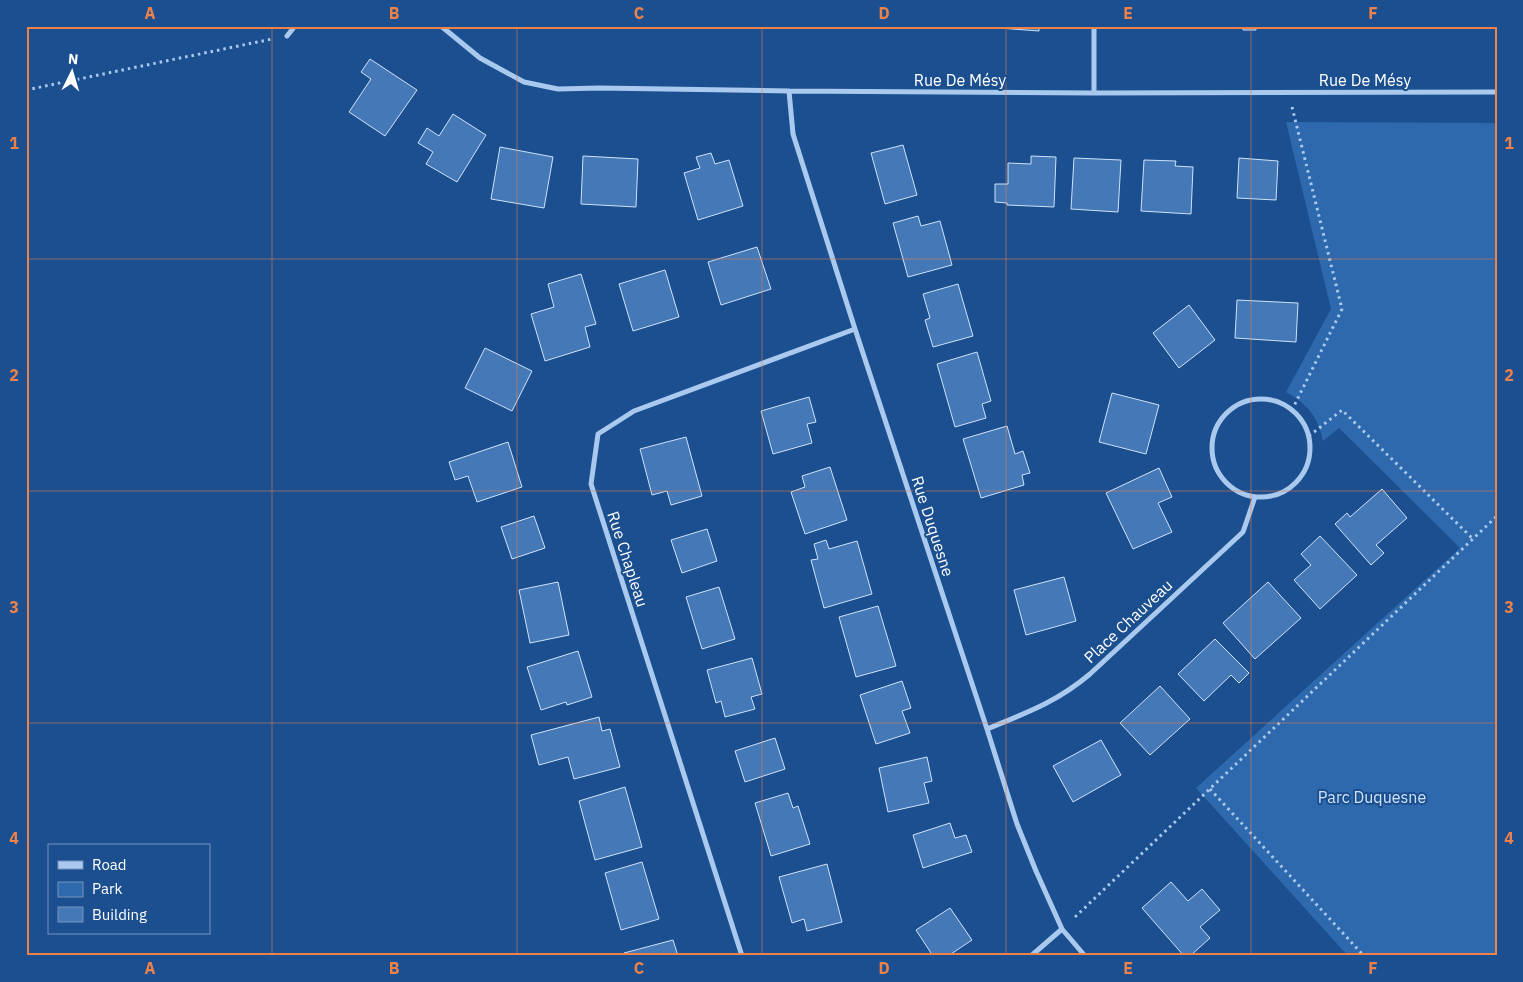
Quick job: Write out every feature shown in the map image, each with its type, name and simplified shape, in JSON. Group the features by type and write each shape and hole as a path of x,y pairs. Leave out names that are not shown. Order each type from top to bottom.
{"street":[{"path":"287,36 295,26"},
{"name":"Rue De Mésy","path":"441,26 480,58 524,82 558,89 1094,93 1497,92"},
{"path":"1094,26 1094,93"},
{"name":"Rue Duquesne","path":"788,91 793,134 1017,824 1062,929 1085,956"},
{"name":"Rue Chapleau","path":"742,956 591,484 598,434 634,411 855,329"},
{"path":"1263,399 1280,403 1292,410 1302,422 1309,436 1310,452 1306,468 1298,481 1285,491 1270,496 1255,497 1238,492 1225,482 1216,468 1212,452 1213,436 1220,420 1232,408 1247,401 1263,399"},
{"name":"Place Chauveau","path":"987,729 1049,703 1063,695 1090,674 1243,532 1255,497"},
{"path":"1032,956 1062,929"}],"path":[{"path":"26,90 287,36"},
{"path":"1288,92 1342,309 1292,410"},
{"path":"1309,436 1342,410 1472,538"},
{"path":"1062,929 1497,516"},
{"path":"1210,788 1364,956"}],"green space":[{"name":"Parc Duquesne","path":"1286,122 1497,123 1497,956 1348,956 1196,788 1460,548 1339,428 1323,441 1318,424 1306,406 1286,392 1331,309"}],"building":[{"path":"972,26 1039,26 1039,31"},
{"path":"1243,26 1256,26 1256,30 1243,30"},
{"path":"370,59 417,90 385,136 349,112 371,79 361,72"},
{"path":"453,114 486,135 457,182 426,164 433,152 418,143 427,128 439,136"},
{"path":"903,145 917,195 885,204 871,153"},
{"path":"500,147 553,157 544,208 491,199"},
{"path":"711,153 715,164 729,160 743,206 698,220 684,173 700,168 696,157"},
{"path":"583,156 638,159 636,207 581,204"},
{"path":"1031,156 1056,157 1054,207 1007,205 1007,203 995,202 995,184 1008,184 1008,163 1031,164"},
{"path":"1074,158 1121,160 1118,212 1071,209"},
{"path":"1239,158 1278,161 1276,200 1237,198"},
{"path":"1144,160 1176,161 1175,166 1193,167 1191,214 1141,211"},
{"path":"918,216 921,226 940,221 952,265 908,277 893,223"},
{"path":"757,247 771,289 721,305 708,262"},
{"path":"665,270 679,317 633,331 619,284"},
{"path":"581,274 596,324 585,327 590,347 545,361 531,314 554,307 548,284"},
{"path":"958,284 973,336 933,347 925,320 930,318 923,294"},
{"path":"1237,300 1298,303 1296,342 1235,338"},
{"path":"1189,305 1215,340 1179,368 1153,333"},
{"path":"485,348 532,371 512,411 465,388"},
{"path":"977,352 991,401 982,404 986,418 955,427 937,364"},
{"path":"1112,393 1159,405 1146,454 1099,442"},
{"path":"809,397 816,422 807,424 812,443 773,454 761,411"},
{"path":"1007,426 1015,454 1023,451 1030,473 1022,475 1024,485 981,498 963,439"},
{"path":"686,437 702,496 671,505 667,491 652,495 640,449"},
{"path":"508,442 522,487 477,502 468,476 455,480 449,462"},
{"path":"830,467 847,520 805,534 791,492 805,487 802,476"},
{"path":"1159,468 1172,497 1158,503 1172,532 1133,549 1106,493"},
{"path":"1382,489 1407,518 1376,545 1384,553 1371,565 1335,524 1347,513 1350,517"},
{"path":"534,516 545,548 512,559 501,527"},
{"path":"707,529 717,561 682,573 671,540"},
{"path":"1320,536 1357,575 1320,609 1294,580 1311,565 1301,554"},
{"path":"826,540 829,549 857,541 872,594 824,608 811,560 818,559 814,544"},
{"path":"1064,577 1076,621 1026,635 1014,590"},
{"path":"558,582 569,635 530,643 519,590"},
{"path":"1268,582 1301,618 1255,659 1223,623"},
{"path":"719,587 735,639 702,649 686,597"},
{"path":"878,606 896,666 856,677 839,617"},
{"path":"1215,639 1249,673 1239,683 1231,675 1204,701 1178,674"},
{"path":"578,651 592,697 567,705 566,702 541,710 527,667"},
{"path":"752,658 762,694 751,697 755,709 725,717 721,701 716,703 707,670"},
{"path":"902,681 911,708 902,711 910,733 876,744 860,695"},
{"path":"1160,686 1190,719 1150,755 1120,723"},
{"path":"599,717 602,731 610,729 620,767 574,779 568,757 539,765 531,735"},
{"path":"775,738 785,769 745,782 735,751"},
{"path":"1101,740 1121,775 1073,802 1053,766"},
{"path":"927,757 932,781 924,783 929,803 888,812 879,768"},
{"path":"625,787 642,847 595,860 579,801"},
{"path":"788,793 793,808 798,806 810,844 771,856 755,803"},
{"path":"950,823 955,838 966,835 972,852 923,868 913,835"},
{"path":"642,862 659,919 621,930 605,873"},
{"path":"827,864 842,922 807,931 804,919 792,923 779,877"},
{"path":"1171,882 1188,901 1202,889 1220,910 1200,927 1210,938 1190,956 1184,956 1142,908"},
{"path":"950,908 972,940 948,956 933,956 916,930"},
{"path":"673,940 678,956 625,956 624,953"}]}
